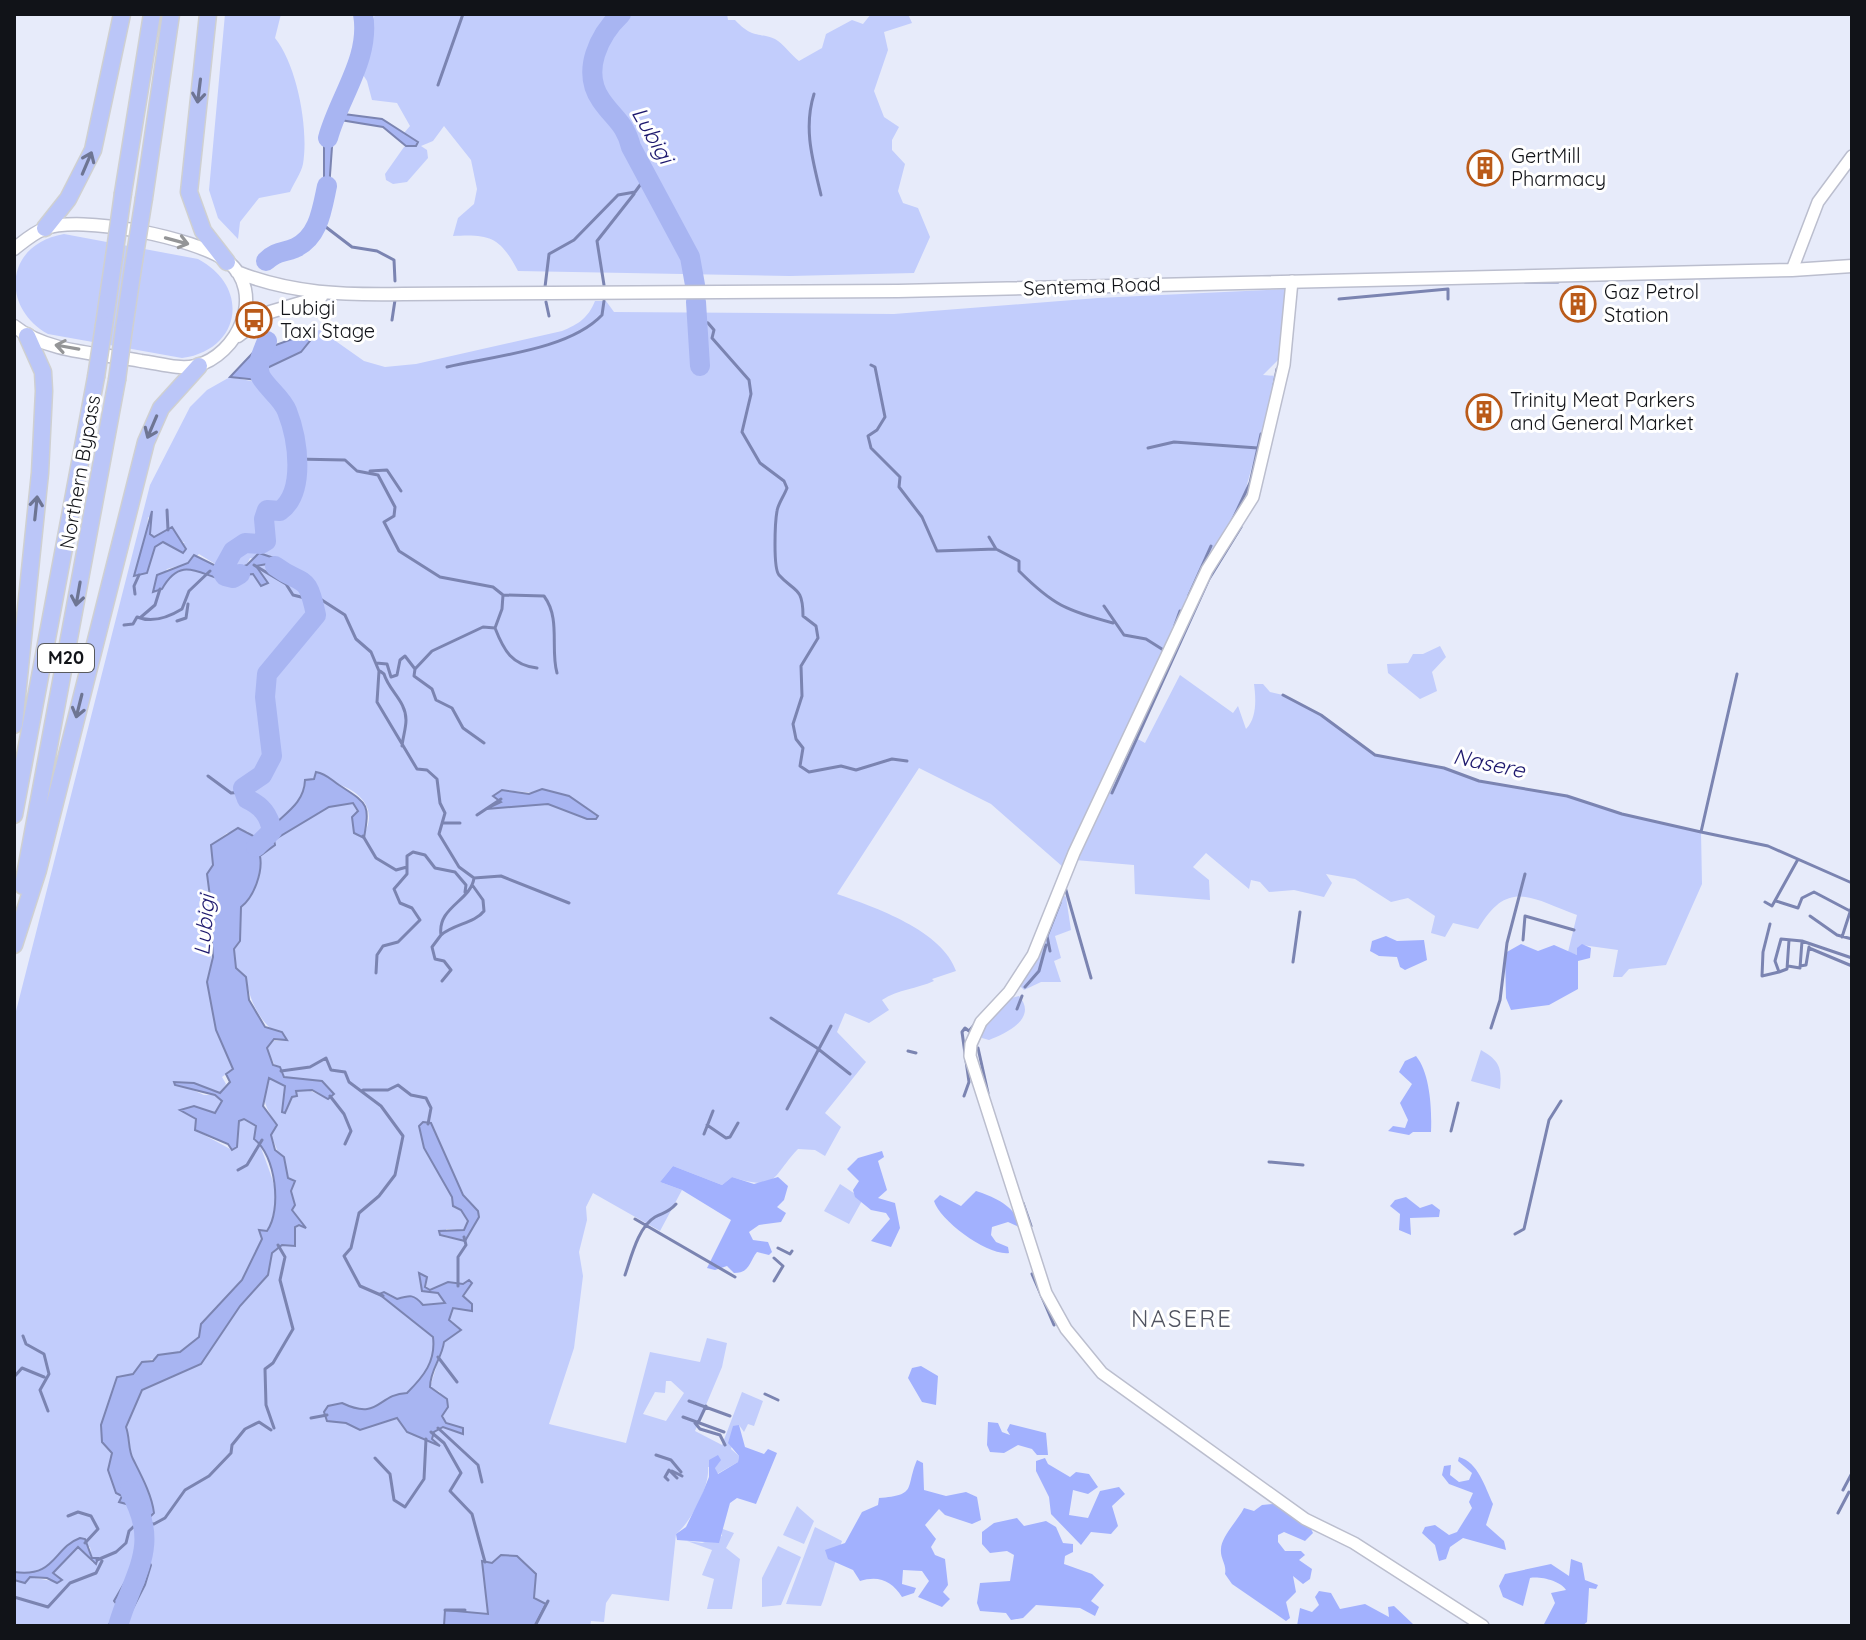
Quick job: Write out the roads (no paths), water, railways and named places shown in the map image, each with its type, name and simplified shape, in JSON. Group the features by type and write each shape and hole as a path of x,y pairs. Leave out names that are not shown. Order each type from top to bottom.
{"highway":[{"path":"45,228 68,199 93,150 122,14"},
{"name":"Northern Bypass","path":"14,815 96,377 152,14"},
{"name":"Northern Bypass","path":"14,935 117,380 171,14"},
{"path":"208,14 189,192 203,231 232,267"},
{"path":"14,725 40,473 44,391 43,372 17,328"},
{"path":"14,945 38,870 146,442 161,408 199,366"}],"main road":[{"name":"Sentema Road","path":"45,228 91,226 175,239 285,288 332,295 898,291 1792,270 1852,266"},
{"path":"14,249 45,228"},
{"path":"232,267 244,289 243,322 236,337"},
{"name":"Sentema Road","path":"199,366 222,352 236,337 270,312 332,295"},
{"path":"17,328 43,343 174,366 199,366"}],"street":[{"path":"1792,270 1818,202 1852,156"},
{"path":"1292,281 1284,365 1253,497 1207,570 1074,853 1033,955 1009,992 981,1022 971,1044 970,1056 1046,1293 1066,1329 1102,1373 1305,1519 1354,1543 1483,1626"}],"waterway":[{"path":"328,138 358,62 364,30 363,14"},
{"path":"438,85 463,14"},
{"name":"Lubigi","path":"621,14 606,32 595,54 595,89 626,132 690,257 695,285"},
{"path":"814,94 809,132 821,195"},
{"path":"545,287 549,254 574,240 618,195 635,192 646,177"},
{"path":"266,261 295,248 309,237 318,222 327,186"},
{"path":"604,285 597,241 634,194"},
{"path":"318,221 352,247 377,251 394,260 395,281"},
{"path":"1525,282 1558,282"},
{"path":"1339,299 1448,289 1448,299"},
{"path":"392,320 395,300"},
{"path":"447,367 551,344 588,327 602,315 604,301"},
{"path":"546,302 549,316"},
{"name":"Lubigi","path":"696,302 700,366"},
{"path":"696,320 708,323 714,330 712,338 749,380 751,394 742,432 760,463 784,481 787,488 776,517 777,571 799,594 803,616 816,626 818,638 801,666 802,696 793,724 796,739 803,748 800,766 809,772 841,766 856,770 892,759 907,761"},
{"name":"Lubigi","path":"240,574 233,578 225,576 222,571 233,551 245,543 261,544 266,541 264,519 267,510 280,511 294,491 297,478 294,436 287,411 259,373 260,359 267,341"},
{"path":"871,365 875,367 885,417 877,430 868,436 871,448 900,477 899,487 922,517 937,551 996,549"},
{"path":"1274,385 1277,369"},
{"path":"1232,521 1250,483 1261,434"},
{"path":"1148,448 1174,442 1258,448"},
{"path":"295,459 345,460 357,471 378,475 395,507 394,516 384,522 399,551 440,577 493,587 503,595 544,596 554,624 557,673"},
{"path":"370,471 387,470 401,491"},
{"path":"167,510 168,530"},
{"path":"1112,793 1209,579 1241,527"},
{"path":"989,537 996,549 1019,561 1019,571 1052,599 1072,610 1113,623"},
{"path":"1189,595 1211,546"},
{"path":"254,565 286,584 293,595 313,600"},
{"name":"Lubigi","path":"256,847 272,831 264,812 247,799 243,788 262,775 272,756 265,697 267,674 316,615 310,592 303,582 275,566"},
{"path":"124,625 133,624 137,617 160,618 182,609 189,591 210,571"},
{"path":"135,594 134,586 139,575"},
{"path":"141,617 155,605 160,589"},
{"path":"311,593 345,615 356,639 371,652 379,671 377,702 417,769 427,770 437,779 440,803 445,813 439,834 459,867 474,878 501,876 569,903"},
{"path":"503,595 495,628 498,636 515,660 537,668"},
{"path":"177,621 186,618 188,604"},
{"path":"1104,606 1124,635 1146,639 1165,651"},
{"path":"1175,625 1180,611"},
{"path":"376,663 387,664 391,677 397,675 400,660 405,656 415,669 432,651 483,627 495,628"},
{"path":"415,669 414,676 432,689 436,700 452,708 463,728 484,743"},
{"path":"380,671 405,713 402,746"},
{"name":"Nasere","path":"1283,695 1321,715 1375,755 1444,768 1479,781 1567,796 1622,814 1701,832 1737,674"},
{"path":"208,776 231,793 242,792"},
{"path":"477,815 501,799"},
{"path":"443,823 460,823"},
{"name":"Nasere","path":"1701,832 1768,846 1852,883"},
{"path":"363,836 376,858 396,870 407,867"},
{"path":"376,973 377,955 383,946 398,942 420,920 412,908 400,903 394,889 407,874 407,856 413,852 425,855 435,868 455,872 466,885 465,892"},
{"path":"1765,902 1772,906 1797,861"},
{"path":"1491,1028 1500,1000 1507,943 1525,874"},
{"path":"442,981 451,970 444,961 435,959 432,947 441,935 444,918 467,893 474,878"},
{"path":"441,935 484,911 483,900 473,886"},
{"path":"1065,887 1091,978"},
{"path":"1776,901 1798,908 1802,898 1814,892 1850,911"},
{"path":"1050,951 1047,936 1060,903"},
{"path":"1842,937 1852,906"},
{"path":"1293,962 1300,912"},
{"path":"1523,940 1525,916 1574,930"},
{"path":"1810,916 1837,935 1852,939"},
{"path":"1770,924 1763,952 1762,976 1779,972 1775,961 1781,939 1802,941"},
{"path":"1779,972 1787,969 1789,940"},
{"path":"1788,966 1800,968 1802,941 1852,958"},
{"path":"1025,987 1039,971 1046,945"},
{"path":"1800,966 1806,965 1809,947"},
{"path":"1809,948 1852,966"},
{"path":"1017,1009 1022,996"},
{"path":"771,1018 850,1074"},
{"path":"964,1096 969,1082 962,1032 965,1028 969,1031 974,1025"},
{"path":"787,1109 831,1026"},
{"path":"978,1048 988,1093"},
{"path":"908,1051 916,1053"},
{"path":"281,1071 310,1067 326,1058 331,1070 345,1072 349,1082 381,1106 403,1136 395,1175 379,1196 359,1213 351,1248 344,1256 360,1286 383,1296"},
{"path":"363,1090 388,1090 398,1085 411,1095 426,1098 431,1108 428,1124"},
{"path":"330,1096 344,1114 351,1131 345,1144"},
{"path":"1515,1234 1524,1229 1549,1120 1561,1101"},
{"path":"1451,1131 1458,1103"},
{"path":"704,1134 713,1111"},
{"path":"707,1125 726,1138 730,1137 738,1123"},
{"path":"238,1170 247,1165 262,1140"},
{"path":"1269,1162 1303,1165"},
{"path":"1023,1203 1031,1226"},
{"path":"625,1275 644,1228 676,1204"},
{"path":"635,1219 735,1277"},
{"path":"458,1286 458,1257 466,1245 464,1237"},
{"path":"274,1428 266,1405 265,1369 273,1363 293,1329 280,1280 285,1257 278,1245"},
{"path":"778,1248 790,1254 792,1251"},
{"path":"774,1258 783,1266 774,1281"},
{"path":"1032,1274 1054,1325"},
{"path":"23,1336 26,1344 44,1354 49,1374 40,1390 48,1411"},
{"path":"438,1357 457,1382"},
{"path":"14,1377 22,1368 44,1377"},
{"path":"765,1394 778,1400"},
{"path":"689,1401 730,1416"},
{"path":"698,1423 706,1406"},
{"path":"311,1418 327,1415"},
{"path":"683,1417 724,1432"},
{"path":"144,1523 154,1524 165,1518 185,1490 209,1476 231,1453 232,1445 245,1429 259,1422 271,1430"},
{"path":"695,1423 700,1429 720,1435 725,1445"},
{"path":"438,1428 478,1465 482,1482"},
{"path":"431,1432 444,1443 461,1473 450,1491 472,1514 485,1562"},
{"path":"375,1458 390,1474 394,1500 405,1507 424,1479 426,1439"},
{"path":"656,1455 671,1460 681,1472"},
{"path":"668,1480 665,1477 669,1470 677,1478"},
{"path":"672,1471 682,1476"},
{"path":"1843,1490 1852,1473"},
{"name":"Lubigi","path":"118,1626 142,1560 144,1544 144,1528 130,1491"},
{"path":"1838,1513 1849,1492"},
{"path":"68,1516 78,1512 91,1516 98,1529 85,1543"},
{"path":"97,1560 116,1552 126,1543 129,1531 145,1516"},
{"path":"14,1597 48,1607 70,1583 96,1573 102,1561"},
{"path":"535,1626 548,1601"},
{"path":"445,1610 465,1610"}],"place":[{"name":"GertMill Pharmacy","path":"1485,168"},
{"name":"Gaz Petrol Station","path":"1578,304"},
{"name":"Lubigi Taxi Stage","path":"254,320"},
{"name":"Trinity Meat Parkers and General Market","path":"1484,412"}],"district":[{"name":"NASERE","path":"1182,1319"}]}
